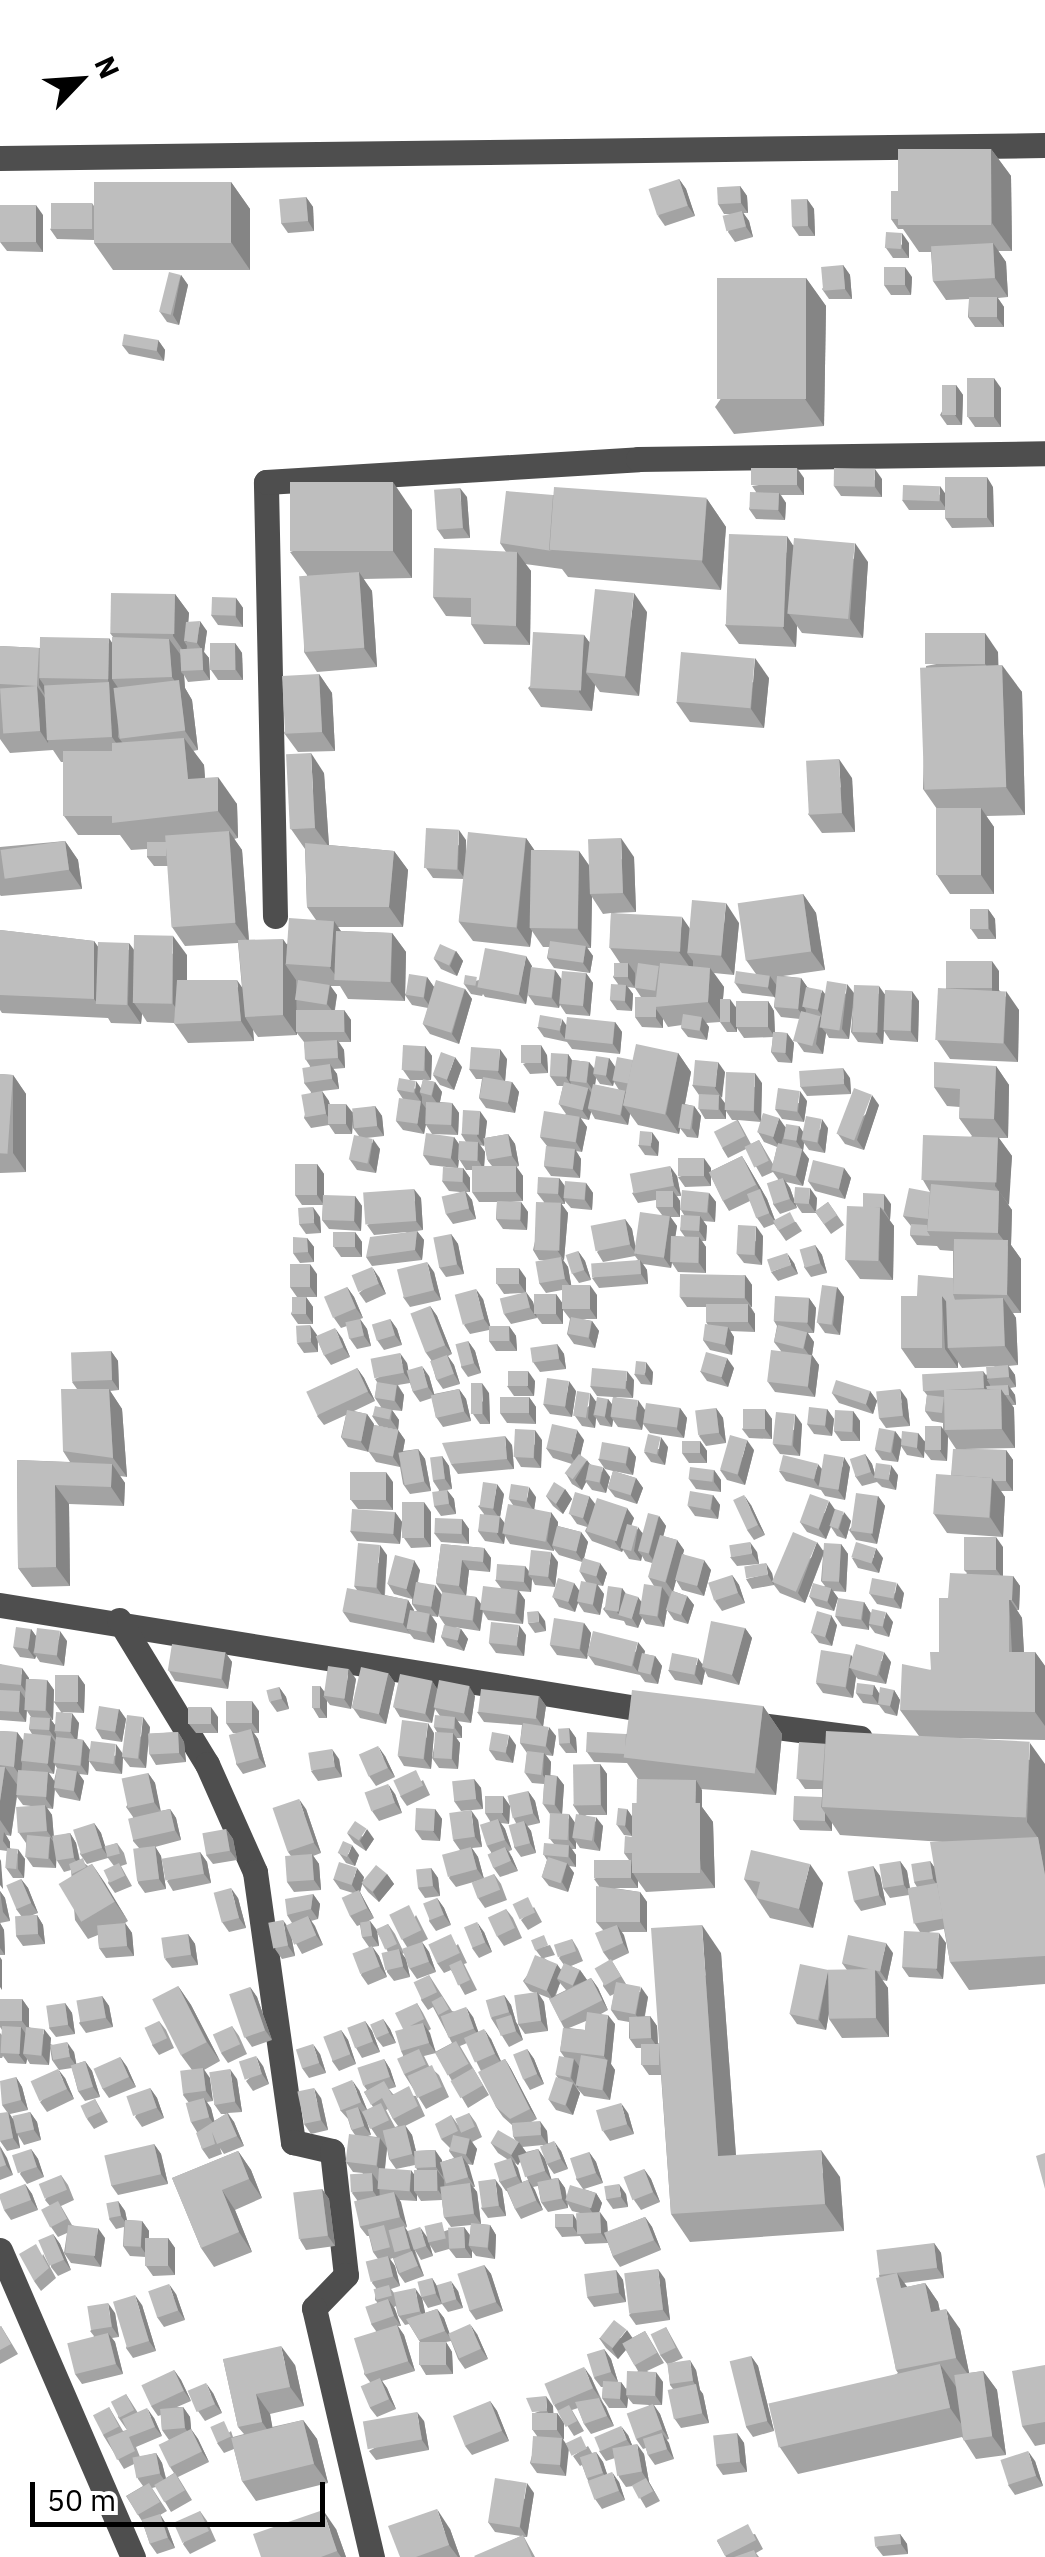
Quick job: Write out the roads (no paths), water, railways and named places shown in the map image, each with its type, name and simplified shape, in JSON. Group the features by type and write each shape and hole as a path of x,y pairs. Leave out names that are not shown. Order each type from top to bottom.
{"street":[{"path":"0,158 1045,145"},
{"path":"275,916 266,482 638,459 1045,453"},
{"path":"0,1605 118,1620 684,1715"},
{"path":"118,1620 207,1764 255,1872 294,2142 332,2151 346,2275 314,2308 372,2557"},
{"path":"721,1720 891,1741"},
{"path":"0,2250 133,2557"}]}
